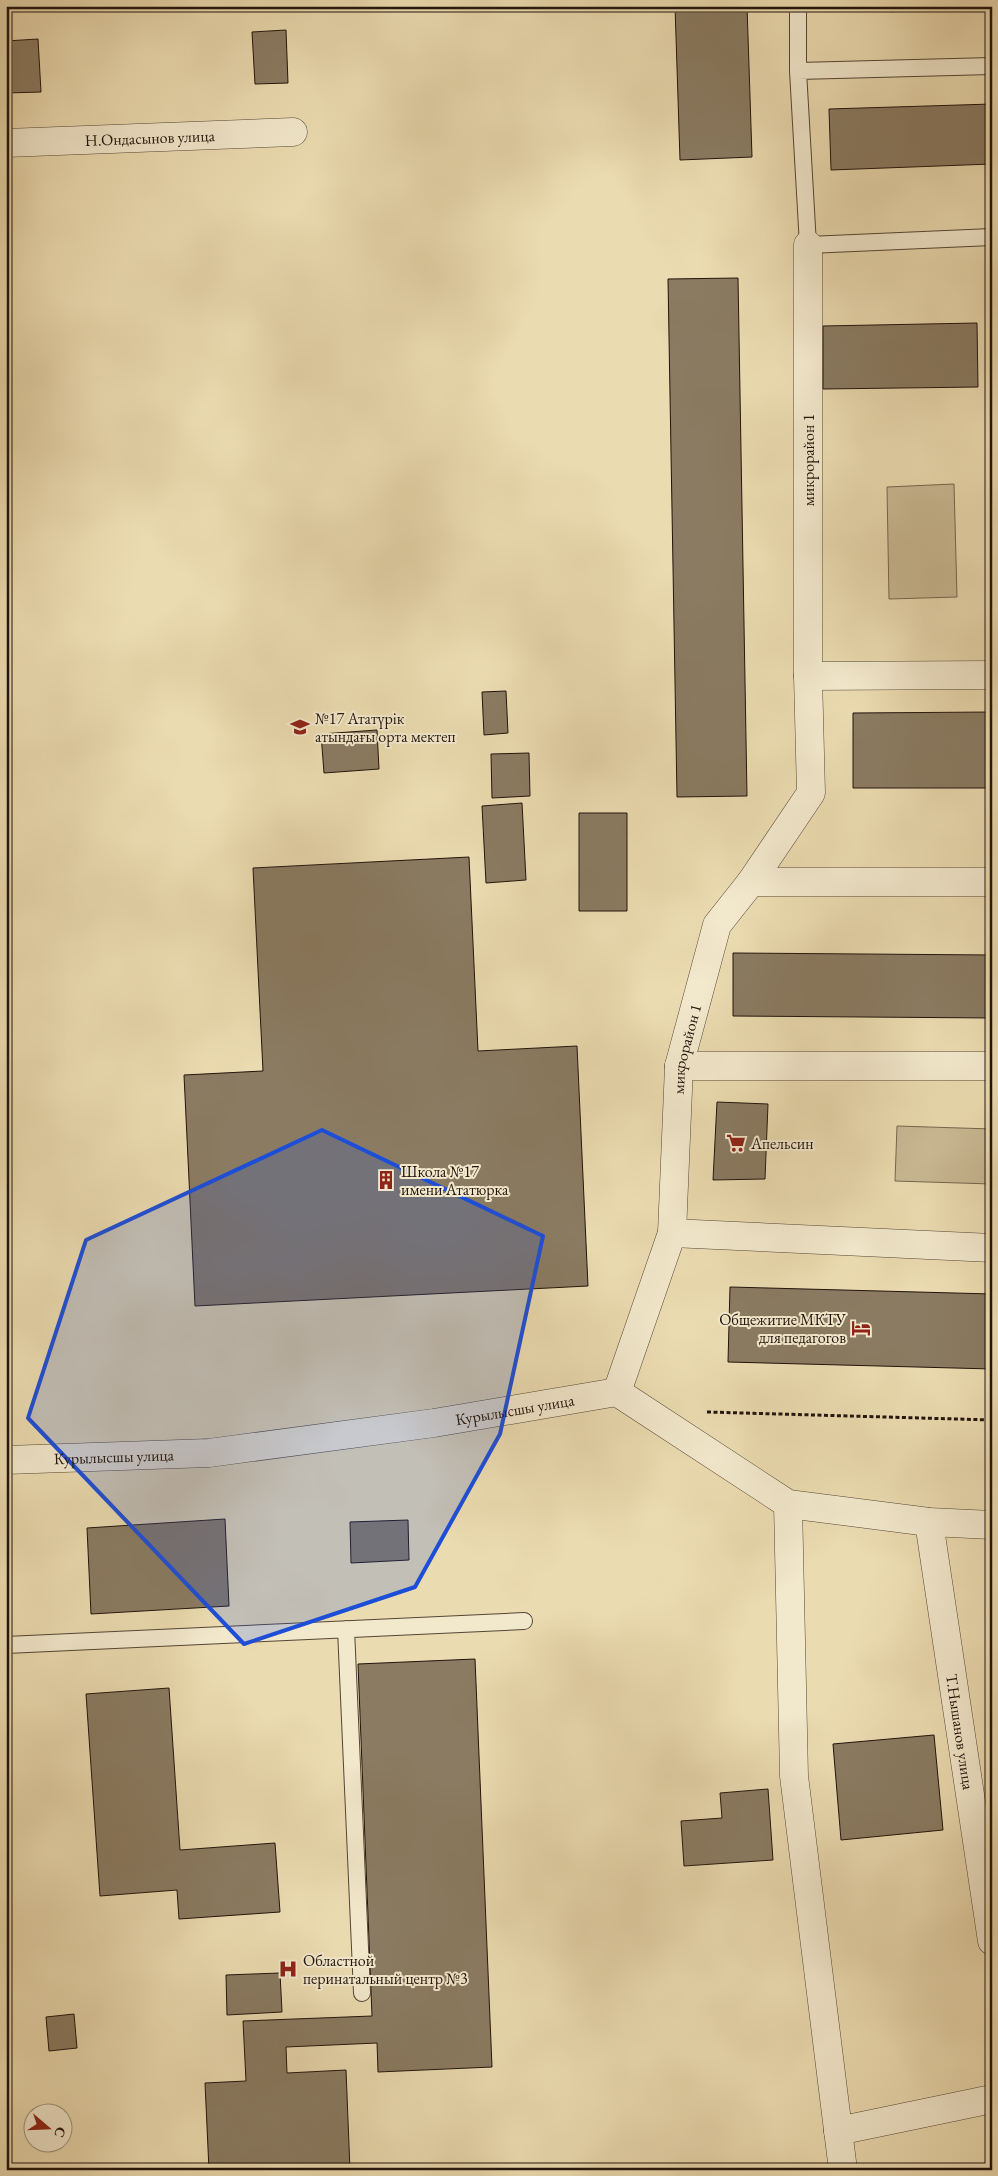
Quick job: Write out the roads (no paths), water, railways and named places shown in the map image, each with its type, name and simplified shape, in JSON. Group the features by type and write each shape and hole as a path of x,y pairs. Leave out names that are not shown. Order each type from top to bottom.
{"street":[{"name":"Н.Ондасынов улица","path":"6,143 293,132"},
{"name":"микрорайон 1","path":"617,1392 672,1233 679,1066 716,924 751,882 811,793 808,676 808,245"},
{"path":"808,676 992,675"},
{"path":"751,882 992,882"},
{"path":"679,1066 992,1066"},
{"path":"672,1233 992,1248"},
{"path":"617,1392 788,1504 929,1522 992,1524"},
{"name":"Курылысшы улица","path":"6,1460 209,1453 434,1423 617,1392"},
{"path":"788,1504 794,1776 843,2170"},
{"name":"Т.Нышанов улица","path":"929,1522 992,1941"},
{"path":"838,2131 992,2098"}],"lane":[{"path":"798,6 798,71 808,245 992,237"},
{"path":"798,71 992,66"},
{"path":"6,1645 524,1621"},
{"path":"346,1629 362,1993"}],"place":[{"name":"№17 Ататүрік атындағы орта мектеп","path":"300,727"},
{"name":"Апельсин","path":"736,1143"},
{"name":"Школа №17 имени Ататюрка","path":"386,1180"},
{"name":"Общежитие МКТУ для педагогов","path":"861,1328"},
{"name":"Областной перинатальный центр №3","path":"288,1969"}]}
